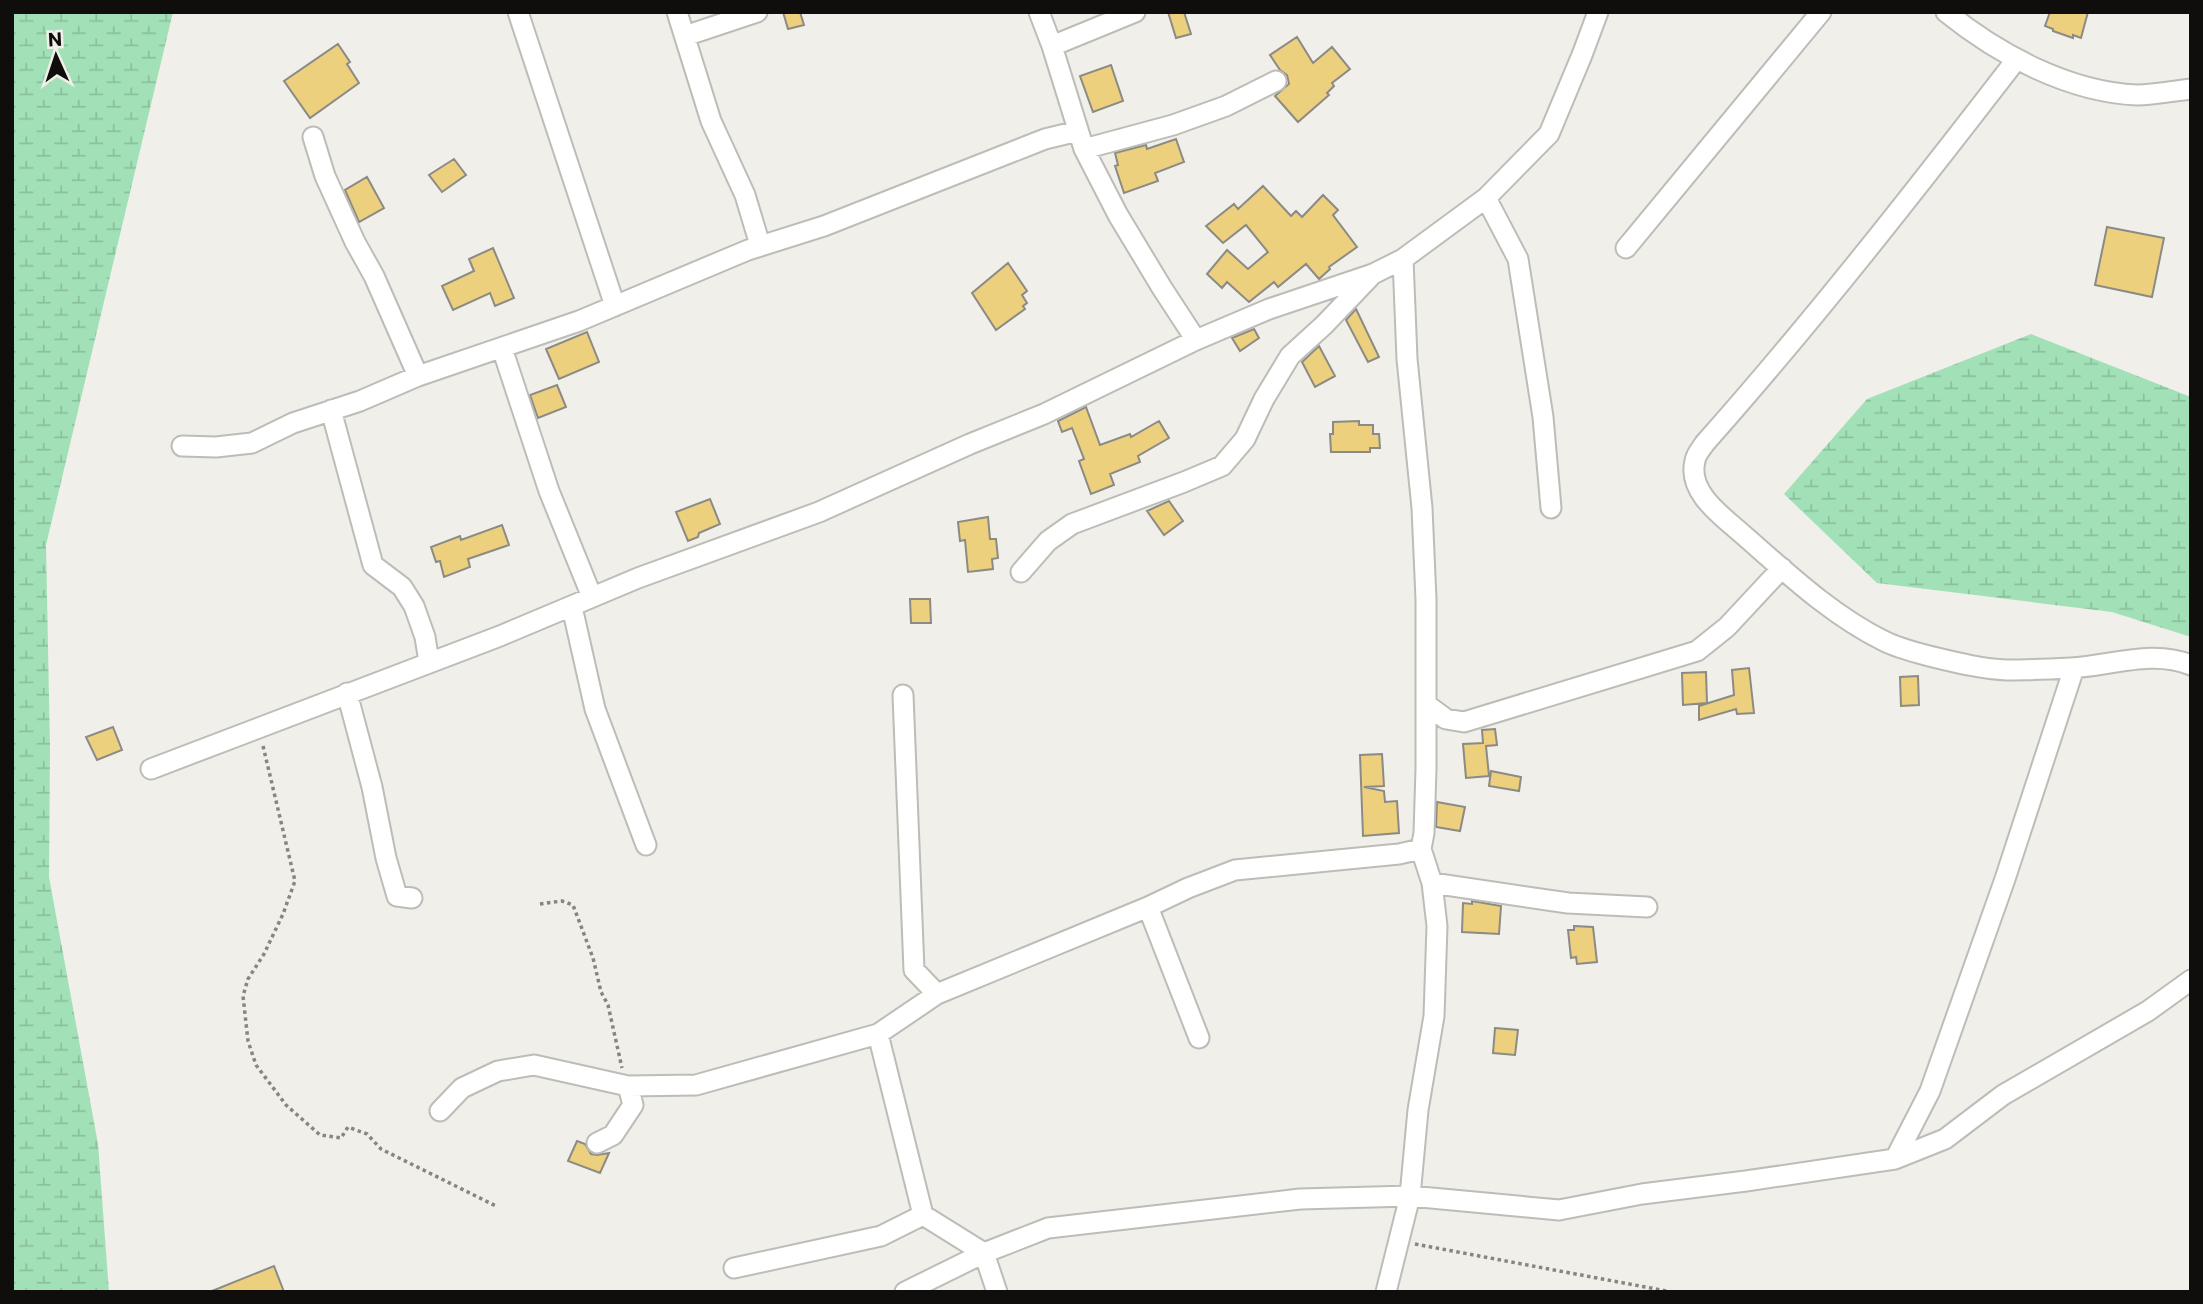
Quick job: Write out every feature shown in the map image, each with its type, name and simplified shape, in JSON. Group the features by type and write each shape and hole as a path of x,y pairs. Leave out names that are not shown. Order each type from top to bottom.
{"street":[{"path":"517,12 615,306"},
{"path":"677,12 711,121 745,195 760,245"},
{"path":"685,36 757,12"},
{"path":"1039,12 1081,140 1118,215 1196,340"},
{"path":"1052,46 1135,12"},
{"path":"151,769 500,636 638,578 819,512 1044,414 1196,340 1269,309 1373,274 1403,259 1486,198 1549,134 1583,55 1598,12"},
{"path":"1626,248 1821,12"},
{"path":"1947,13 2015,60 2063,79 2112,92 2139,95 2191,89"},
{"path":"2015,60 1908,201 1822,307 1705,443 1695,458 1693,473 1698,489 1717,513 1807,590 1856,625 1886,642 1956,662 2005,670 2074,668 2143,658 2179,660 2191,665"},
{"path":"182,446 216,447 251,443 293,422 360,401 418,376 579,321 760,245 824,226 1045,139 1081,140 1173,125 1226,106 1276,81"},
{"path":"313,136 325,176 355,242 374,275 418,376"},
{"path":"1486,198 1518,259 1543,417 1551,508"},
{"path":"1386,1292 1410,1196 1418,1110 1434,1016 1437,926 1432,883 1422,849 1427,705 1426,599 1422,521 1407,359 1403,259"},
{"path":"1021,572 1048,541 1072,524 1222,466 1245,439 1264,399 1290,356 1373,274"},
{"path":"502,348 549,491 592,597"},
{"path":"331,410 373,565 402,587 414,606 425,637 429,662"},
{"path":"1427,705 1446,719 1464,722 1697,651 1727,627 1782,568"},
{"path":"572,607 595,709 646,845"},
{"path":"1895,1159 1930,1091 2005,879 2074,668"},
{"path":"347,693 397,896 412,898"},
{"path":"903,695 914,970 937,994"},
{"path":"440,1111 462,1087 498,1071 534,1065 628,1086 696,1085 878,1034 937,994 1235,870 1399,854 1422,849"},
{"path":"1432,883 1568,903 1647,907"},
{"path":"1148,907 1199,1038"},
{"path":"905,1292 984,1253 1048,1228 1300,1199 1410,1196 1559,1210 1642,1194 1895,1159 1945,1139 2003,1095 2148,1011 2191,980"},
{"path":"878,1034 923,1216 984,1253 997,1292"},
{"path":"597,1143 613,1135 634,1105 628,1086"},
{"path":"734,1268 881,1236 923,1216"}],"path":[{"path":"258,727 295,881 278,924 248,979 243,996 248,1041 256,1065 286,1105 320,1135 341,1138 348,1127 367,1133 381,1149 498,1207"},
{"path":"540,904 562,901 573,905 593,958 601,992 608,1005 618,1056 628,1086"},
{"path":"1399,1241 1672,1292"}],"green space":[{"path":"12,12 173,12 46,545 50,748 49,877 98,1144 109,1292 12,1292"},
{"path":"2031,334 2191,397 2191,637 2112,612 1877,583 1784,494 1867,399"}],"building":[{"path":"783,12 800,12 804,25 788,29"},
{"path":"1168,12 1184,12 1191,34 1176,38"},
{"path":"2050,12 2088,12 2081,38 2073,35 2073,38 2045,26"},
{"path":"1297,37 1313,63 1332,47 1350,69 1332,83 1334,86 1327,93 1329,95 1298,122 1275,96 1289,84 1287,75 1270,55"},
{"path":"338,44 359,83 310,118 284,81"},
{"path":"1111,65 1123,101 1093,112 1080,76"},
{"path":"1176,139 1184,162 1155,173 1158,181 1124,193 1115,166 1118,165 1115,153 1146,145 1147,149"},
{"path":"454,159 466,175 442,192 429,175"},
{"path":"367,177 384,208 359,222 345,190"},
{"path":"1263,186 1291,216 1296,211 1302,217 1323,195 1338,210 1333,215 1357,247 1329,267 1319,279 1306,264 1278,287 1274,282 1249,302 1227,282 1222,288 1207,274 1227,250 1248,269 1268,252 1246,225 1223,243 1206,226 1234,204 1238,209"},
{"path":"2107,227 2164,238 2152,297 2095,285"},
{"path":"493,248 514,298 495,306 490,293 453,310 442,286 474,271 469,259"},
{"path":"1008,263 1027,291 1022,295 1027,303 1023,306 1025,309 996,330 972,293"},
{"path":"1356,309 1379,357 1368,362 1346,320"},
{"path":"1254,329 1259,338 1240,351 1232,338"},
{"path":"587,332 599,362 559,379 546,349"},
{"path":"1319,346 1335,376 1315,387 1302,362"},
{"path":"557,385 566,407 538,418 530,395"},
{"path":"1086,407 1100,445 1130,434 1131,437 1159,421 1169,438 1138,456 1140,462 1110,474 1114,485 1091,494 1079,461 1084,459 1072,428 1062,432 1058,421"},
{"path":"1359,421 1359,425 1373,425 1373,434 1379,434 1380,448 1370,448 1370,452 1331,452 1330,434 1333,434 1333,422"},
{"path":"710,499 720,524 688,541 676,512"},
{"path":"1169,501 1183,521 1164,535 1147,511"},
{"path":"988,517 990,539 996,539 998,558 992,559 993,569 968,572 965,540 960,541 958,522"},
{"path":"502,525 509,545 468,559 470,567 444,577 440,561 436,562 431,547 460,536 461,540"},
{"path":"910,599 930,599 931,623 911,623"},
{"path":"1749,668 1754,713 1737,714 1736,709 1699,720 1699,706 1734,695 1732,670"},
{"path":"1706,672 1707,703 1683,705 1682,673"},
{"path":"1918,676 1919,705 1901,706 1900,677"},
{"path":"113,727 122,750 97,760 86,737"},
{"path":"1495,729 1497,745 1486,746 1489,776 1466,778 1463,744 1483,743 1482,730"},
{"path":"1382,754 1384,786 1364,787 1384,791 1385,802 1397,801 1399,833 1363,836 1360,755"},
{"path":"1491,771 1521,777 1519,791 1489,786"},
{"path":"1437,802 1465,807 1460,831 1436,827"},
{"path":"1472,901 1501,906 1499,934 1462,932 1463,903 1472,904"},
{"path":"1574,926 1593,927 1597,962 1577,964 1576,957 1571,958 1568,930 1574,930"},
{"path":"1495,1028 1518,1030 1515,1055 1493,1053"},
{"path":"577,1141 585,1144 591,1154 609,1153 600,1173 568,1161"},
{"path":"274,1266 284,1292 212,1292 212,1291"}]}
